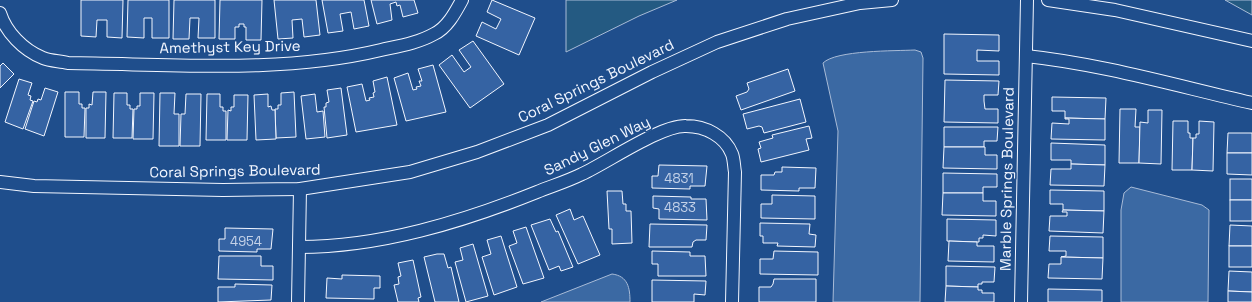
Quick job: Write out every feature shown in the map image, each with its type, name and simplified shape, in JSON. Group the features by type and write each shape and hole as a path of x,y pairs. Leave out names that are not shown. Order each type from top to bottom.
{"street":[{"name":"Amethyst Key Drive","path":"0,13 2,21 16,41 42,58 61,62 247,65 351,57 409,43 435,34 454,17 462,0"},
{"name":"Coral Springs Boulevard","path":"0,182 42,186 224,190 300,189 410,172 478,152 548,125 652,72 717,42 788,19 860,3 892,0"},
{"name":"Marble Springs Boulevard","path":"1021,302 1027,0"},
{"path":"1048,0 1115,10 1252,41"},
{"path":"1026,56 1053,59 1114,71 1252,103"},
{"name":"Sandy Glen Way","path":"299,247 359,243 437,226 499,207 582,174 666,130 685,126 702,127 720,138 733,155 735,172 732,302"},
{"path":"298,302 300,189"}],"shaded area":[{"path":"566,0 677,0 639,16 566,52"},
{"path":"1225,0 1252,0 1252,15"},
{"path":"915,50 921,52 923,58 920,302 833,302 838,131 823,63 830,59 853,53"},
{"path":"1131,187 1202,205 1209,210 1208,302 1121,302 1121,210 1124,193"},
{"path":"612,274 622,277 625,280 629,288 630,302 541,302"}],"building":[{"path":"81,0 123,0 122,38 107,37 107,20 97,20 96,37 81,36"},
{"path":"128,0 169,0 169,38 152,38 152,18 144,18 144,38 127,37"},
{"path":"174,0 215,0 215,38 198,38 199,18 190,18 189,39 173,39"},
{"path":"220,0 262,0 261,40 246,40 246,27 244,27 244,24 239,24 239,27 235,27 235,39 219,39"},
{"path":"274,0 316,0 320,35 304,37 302,19 292,20 293,38 278,39"},
{"path":"322,0 364,0 369,26 354,29 351,12 340,14 343,31 328,33"},
{"path":"371,0 414,0 418,13 403,17 400,5 397,6 396,2 390,4 392,20 377,24"},
{"path":"492,0 535,18 519,55 476,36 482,22 496,29 501,19 487,12"},
{"path":"944,34 999,35 999,51 977,50 977,61 999,61 999,75 944,74"},
{"path":"473,41 504,84 470,108 439,65 452,55 464,72 471,67 459,50"},
{"path":"3,63 14,74 0,88 0,66"},
{"path":"433,65 446,112 406,121 394,78 408,73 413,90 417,89 416,87 421,86 419,81 422,81 418,69"},
{"path":"788,69 795,91 741,110 736,96 747,92 749,89 747,83"},
{"path":"387,77 397,125 356,132 347,87 362,84 366,101 370,100 369,98 374,97 373,93 375,92 373,81"},
{"path":"19,79 32,83 28,95 31,96 30,100 33,101 23,129 5,122"},
{"path":"945,80 999,81 998,95 984,95 985,109 998,109 998,123 944,122"},
{"path":"45,88 58,92 44,136 25,129 34,101 37,102 38,99 41,100"},
{"path":"341,88 347,135 327,138 324,107 326,107 326,103 329,102 327,90"},
{"path":"65,92 79,92 79,104 82,104 82,108 85,108 84,137 65,137"},
{"path":"93,92 106,92 105,138 86,138 86,108 89,108 89,104 92,105"},
{"path":"294,92 296,137 276,138 275,109 278,109 278,105 281,105 281,93"},
{"path":"114,93 127,93 127,105 130,105 130,109 133,109 132,138 113,138"},
{"path":"140,93 154,93 153,139 133,139 134,109 137,109 137,106 140,106"},
{"path":"160,93 175,93 174,114 179,114 179,146 159,146"},
{"path":"186,94 201,94 200,146 180,146 181,114 185,114"},
{"path":"207,94 220,94 220,107 223,107 223,111 226,111 226,140 206,140"},
{"path":"268,94 268,107 271,106 272,110 275,110 276,139 256,140 254,95"},
{"path":"315,94 317,112 323,111 325,137 306,139 301,96"},
{"path":"234,95 248,95 247,140 227,140 228,110 231,111 231,107 234,107"},
{"path":"1052,97 1106,98 1105,119 1065,118 1065,111 1052,111"},
{"path":"800,99 806,122 764,133 762,127 759,126 747,129 743,114"},
{"path":"1120,109 1136,109 1135,127 1140,127 1139,163 1119,163"},
{"path":"1148,110 1162,110 1161,164 1139,163 1140,122 1148,123"},
{"path":"1065,118 1105,119 1105,140 1051,139 1052,123 1069,124 1069,119"},
{"path":"1173,121 1188,121 1188,133 1190,133 1190,138 1193,138 1192,170 1172,170"},
{"path":"1199,121 1214,122 1213,171 1192,170 1193,138 1196,138 1196,134 1199,134"},
{"path":"809,126 812,138 806,139 809,150 761,162 758,149 761,148 759,142 773,138 772,135"},
{"path":"944,127 998,127 997,141 984,141 984,147 944,147"},
{"path":"1228,133 1252,133 1252,153 1227,153"},
{"path":"1051,143 1105,145 1105,165 1071,164 1071,160 1051,160"},
{"path":"944,147 985,147 985,155 997,155 997,169 943,168"},
{"path":"1227,153 1252,153 1252,175 1227,174"},
{"path":"1071,164 1105,165 1104,186 1050,185 1051,169 1071,169"},
{"path":"659,165 707,166 705,186 690,186 690,189 652,188 652,176 658,176"},
{"path":"782,167 816,168 815,188 799,188 799,191 761,190 761,175 774,175 775,172 782,172"},
{"path":"943,173 997,174 997,187 983,187 983,193 943,193"},
{"path":"1230,179 1252,179 1252,200 1230,200"},
{"path":"1050,190 1104,191 1104,211 1063,210 1063,204 1050,204"},
{"path":"607,191 622,191 623,204 626,204 626,211 631,211 632,243 612,244 612,229 609,229"},
{"path":"943,193 983,193 983,201 996,201 996,216 942,215"},
{"path":"772,195 815,196 815,219 761,218 761,204 772,204"},
{"path":"653,196 706,199 707,220 659,219 659,209 653,208"},
{"path":"1230,200 1252,200 1252,221 1230,221"},
{"path":"570,209 574,220 583,216 600,255 578,264 556,215"},
{"path":"1063,210 1104,211 1103,233 1049,231 1050,216 1067,216 1067,212 1062,212"},
{"path":"550,219 556,232 558,231 573,267 561,271 559,266 549,270 531,225"},
{"path":"947,219 996,220 996,236 983,235 983,238 979,238 979,242 947,241"},
{"path":"760,223 810,224 809,234 816,235 815,247 777,246 778,243 763,243 763,236 760,236"},
{"path":"650,224 707,225 706,240 696,240 693,242 692,247 649,247"},
{"path":"1230,225 1252,226 1252,246 1229,246"},
{"path":"526,227 544,278 523,284 509,246 517,243 513,231"},
{"path":"225,228 273,229 271,249 257,249 257,252 219,251 219,239 225,239"},
{"path":"501,236 517,287 494,295 482,257 491,254 487,240"},
{"path":"1050,236 1103,237 1103,258 1061,257 1066,256 1066,251 1049,251"},
{"path":"949,241 977,242 977,246 994,246 994,262 948,261"},
{"path":"473,244 488,296 466,302 455,262 463,260 460,248"},
{"path":"1229,246 1252,246 1252,267 1229,267"},
{"path":"652,251 690,252 690,256 705,256 706,276 658,276 658,264 652,264"},
{"path":"774,251 818,252 818,275 760,274 760,259 773,259"},
{"path":"444,254 448,268 451,267 459,302 435,302 424,257"},
{"path":"219,256 261,256 261,266 273,266 273,280 218,279"},
{"path":"1061,257 1103,258 1102,279 1048,278 1049,264 1061,264"},
{"path":"413,260 421,297 418,298 419,302 398,302 394,285 399,284 398,277 401,276 398,263"},
{"path":"946,266 995,267 994,282 982,282 982,284 978,284 978,287 946,286"},
{"path":"1229,271 1252,272 1252,292 1228,291"},
{"path":"342,275 380,276 380,288 374,288 374,299 326,298 327,278 342,279"},
{"path":"774,279 816,279 816,302 759,302 759,287 771,287"},
{"path":"652,280 706,281 705,295 694,294 694,302 652,302"},
{"path":"235,284 272,285 271,300 218,302 218,287 235,287"},
{"path":"946,286 978,287 978,290 982,290 982,293 994,293 994,302 945,302"},
{"path":"1048,289 1102,290 1102,302 1048,302"},
{"path":"1228,291 1252,292 1252,302 1228,302"}]}
